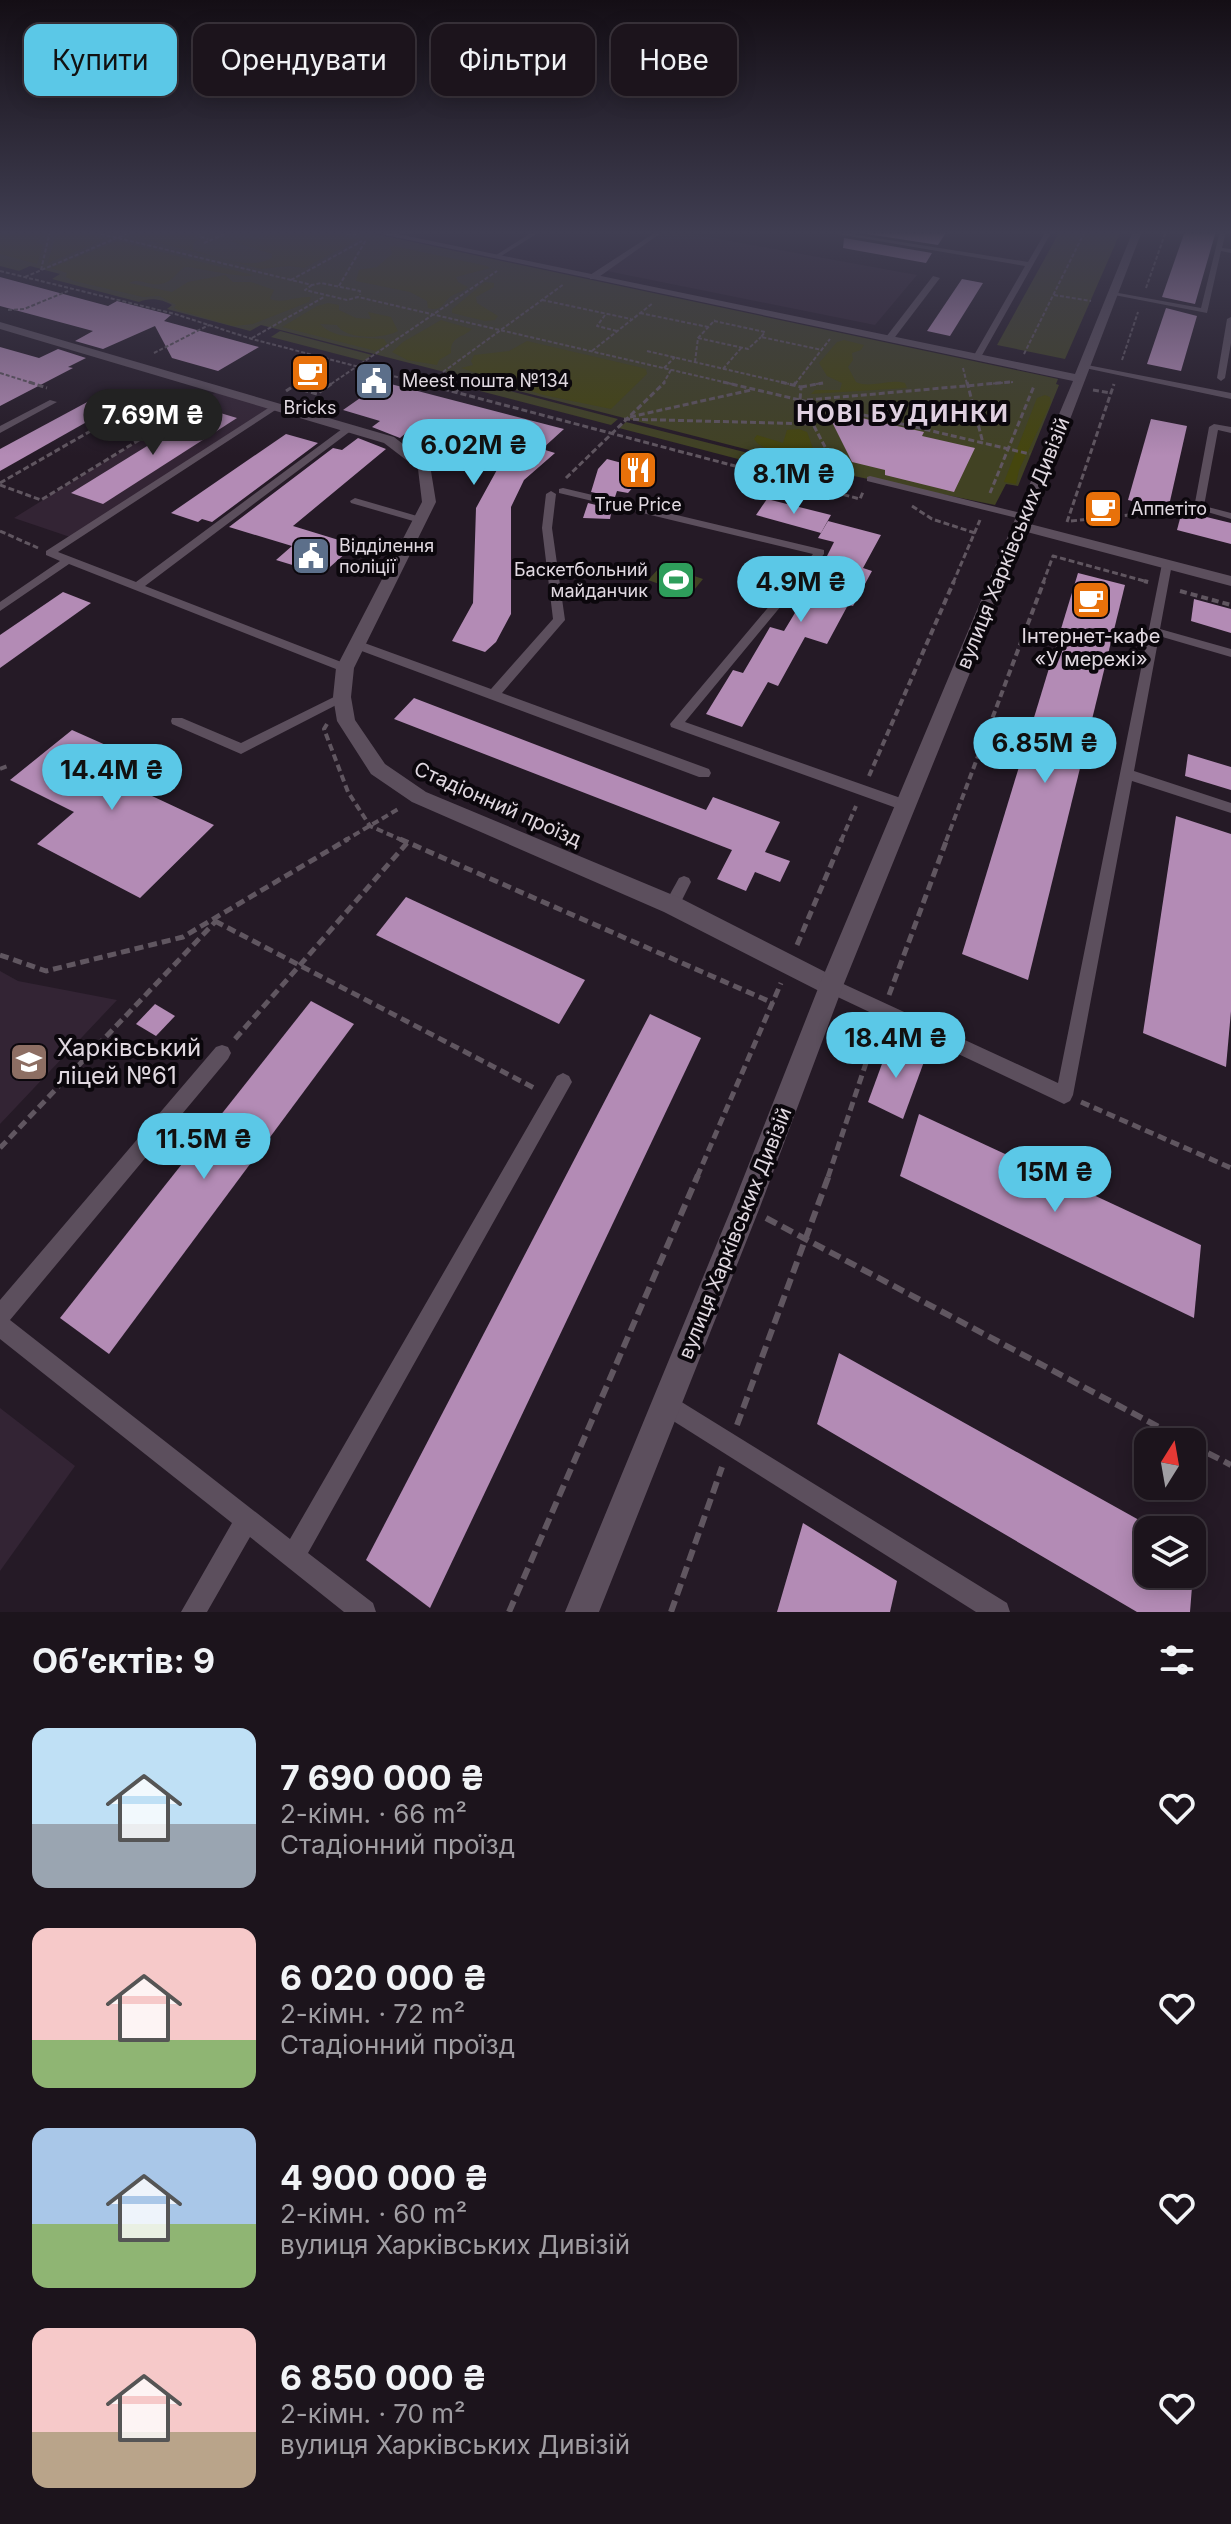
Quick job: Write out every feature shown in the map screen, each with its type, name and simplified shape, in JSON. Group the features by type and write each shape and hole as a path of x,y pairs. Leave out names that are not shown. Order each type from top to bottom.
{"street":[{"path":"733,306 1084,378"},
{"name":"вулиця Харківських Дивізій","path":"582,1612 746,1207 831,986 1048,458 1084,378 1109,306"},
{"name":"Стадіонний проїзд","path":"0,325 389,440 425,468 429,502 345,668 342,697 346,721 378,769 419,797 672,905 831,986"},
{"path":"1023,522 1231,581"}],"lane":[{"path":"889,339 914,306"},
{"path":"977,357 1006,306"},
{"path":"1178,306 1231,317 1221,378"},
{"path":"1204,311 1205,306"},
{"path":"1084,378 1231,396"},
{"path":"0,430 53,402"},
{"path":"50,553 272,405"},
{"path":"1231,430 1214,427 1199,508 1231,516"},
{"path":"137,587 349,428"},
{"path":"870,479 984,507 1023,522"},
{"path":"493,695 559,620 547,528 557,493 820,552 676,724 907,806"},
{"path":"355,501 420,520"},
{"path":"50,553 345,668"},
{"path":"0,607 68,560"},
{"path":"831,986 1064,1095 1167,564"},
{"path":"1154,631 1231,653"},
{"path":"355,644 704,773"},
{"path":"177,721 241,749 342,697"},
{"path":"1126,774 1231,808"},
{"path":"672,905 684,882"},
{"path":"0,1316 222,1053"},
{"path":"293,1556 558,1090"},
{"path":"0,1326 364,1612"},
{"path":"667,1404 998,1612"},
{"path":"193,1612 247,1520"}],"path":[{"path":"0,311 31,306"},
{"path":"142,306 252,339 860,499 870,479"},
{"path":"252,339 309,306"},
{"path":"398,306 1048,458"},
{"path":"272,405 292,387 317,394 448,306"},
{"path":"443,372 533,306"},
{"path":"570,306 631,319"},
{"path":"592,351 649,306"},
{"path":"1018,366 1048,306"},
{"path":"695,362 698,338 722,312"},
{"path":"640,313 708,327"},
{"path":"606,314 597,326 617,331"},
{"path":"698,338 748,349 765,332 714,321"},
{"path":"132,365 209,325"},
{"path":"794,385 833,335"},
{"path":"761,337 822,350"},
{"path":"723,369 742,347"},
{"path":"647,351 801,387 823,383"},
{"path":"664,368 675,357"},
{"path":"961,362 983,443"},
{"path":"557,493 610,432 642,407 665,382 665,376 671,370"},
{"path":"0,373 68,394 53,402"},
{"path":"455,392 477,375"},
{"path":"1084,378 1111,393"},
{"path":"0,484 181,379"},
{"path":"800,400 1022,381"},
{"path":"801,387 800,400 839,473"},
{"path":"624,419 754,389"},
{"path":"0,484 41,500 220,390"},
{"path":"624,419 813,424"},
{"path":"509,1612 773,1003 1007,448"},
{"path":"1067,522 1199,508"},
{"path":"0,531 50,553"},
{"path":"671,1612 807,1240 883,1010 1053,556 1231,605"},
{"path":"342,697 324,729 348,792 370,826 773,1003"},
{"path":"0,769 10,765"},
{"path":"0,955 46,971 183,937 419,797"},
{"path":"222,1053 407,843"},
{"path":"0,1148 223,913"},
{"path":"215,921 558,1090"},
{"path":"1064,1095 1231,1168"},
{"path":"746,1207 1162,1428"},
{"path":"1206,1452 1231,1465"}],"shaded area":[{"path":"298,306 253,324 233,326 174,308"},
{"path":"317,306 339,306 339,310 356,318 371,319 368,312 391,317 398,331 384,336 365,337 341,330 337,325 320,324 341,335 384,339 387,344 376,351 282,327"},
{"path":"455,306 482,306 498,316 495,320 485,321 452,313"},
{"path":"782,306 891,306 875,325"},
{"path":"441,320 472,329 455,340 451,353 439,360 437,365 407,360 392,352 403,342"},
{"path":"844,340 864,345 861,350 852,353 853,360 848,367 856,382 899,382 905,383 907,388 811,394 815,390 840,390 842,383 827,376 819,363 837,342"},
{"path":"527,341 639,367 646,369 647,374 611,409 543,395 461,368 473,365 474,355 509,351"},
{"path":"220,390 276,407 73,538 14,518"},
{"path":"1050,397 1051,403 1019,470 1016,484 1004,482 1037,398"},
{"path":"787,430 807,432 814,451 810,459 764,447 754,439 757,435 783,443"},
{"name":"Харківський ліцей №61","path":"0,971 18,981 117,1000 0,1124"},
{"path":"0,1408 75,1466 0,1571"}],"green space":[{"path":"170,306 715,306 1058,379 1056,384 1059,385 1018,486 1006,484 995,505 839,473 261,325 250,331 167,309"},
{"path":"1018,306 1088,306 1065,359 997,345"},
{"path":"280,331 372,355 364,361 271,337"},
{"path":"487,385 618,419 611,425 480,391"},
{"path":"626,422 854,480 849,488 619,428"},
{"name":"Баскетбольний майданчик","path":"662,565 703,579 690,595 648,580"}],"building":[{"path":"1,306 137,306 171,315 164,321 259,347 218,371 172,358 155,326 103,349 75,341 93,331"},
{"path":"944,306 969,306 950,336 927,331"},
{"path":"1166,308 1197,316 1181,371 1147,364"},
{"path":"0,347 39,358 58,349 86,358 0,406"},
{"path":"383,382 564,429 542,449 555,453 524,480 511,507 511,614 496,642 485,652 452,641 473,603 476,508 504,457 498,455 503,451 413,427 400,438 372,427 380,421 343,410"},
{"path":"91,400 99,415 0,471 0,449"},
{"path":"207,409 237,418 103,504 71,493"},
{"path":"826,410 924,432 922,436 975,448 954,492 885,475 885,470 852,462"},
{"path":"1151,419 1187,426 1168,510 1128,500"},
{"path":"286,434 318,443 212,522 202,519 198,522 171,513"},
{"path":"358,438 386,449 293,526 355,545 322,574 276,560 292,546 229,527 333,448 342,450"},
{"path":"607,459 648,470 628,493 617,491 615,497 591,492 598,469"},
{"path":"767,499 831,515 821,533 756,515"},
{"path":"588,503 612,509 610,519 583,518"},
{"path":"1182,511 1231,523 1231,544 1177,530"},
{"path":"828,521 881,535 863,568 872,571 853,606 848,605 827,644 805,637 778,686 768,682 742,727 706,714 733,670 743,673 770,627 784,631 807,593 817,596 836,561 826,558 834,542 818,538"},
{"path":"1078,573 1125,585 1028,980 962,954"},
{"path":"63,592 91,603 0,668 0,635"},
{"path":"1194,599 1231,609 1231,633 1191,621"},
{"path":"414,698 706,810 713,797 780,822 765,852 790,861 780,882 755,872 746,891 717,879 732,850 394,719"},
{"path":"72,730 177,773 152,796 214,825 140,898 37,844 74,812 10,780"},
{"path":"1188,754 1231,767 1231,790 1185,776"},
{"path":"1176,816 1231,834 1231,1011 1226,1067 1143,1033"},
{"path":"406,897 585,980 559,1024 376,935"},
{"path":"311,1001 354,1024 109,1354 60,1318"},
{"path":"155,1004 175,1016 156,1036 136,1024"},
{"path":"650,1014 701,1038 430,1608 366,1560"},
{"path":"890,1042 925,1059 903,1119 868,1102"},
{"path":"919,1114 1201,1245 1194,1318 900,1176"},
{"path":"839,1353 1134,1517 1134,1588 1192,1588 1190,1612 1137,1612 817,1424"},
{"path":"803,1523 897,1581 890,1612 777,1612"}],"place":[{"name":"Bricks","path":"310,373"},
{"name":"Meest пошта №134","path":"374,381"},
{"name":"True Price","path":"638,470"},
{"name":"Аппетіто","path":"1103,509"},
{"name":"Відділення поліції","path":"311,556"},
{"name":"Баскетбольний майданчик","path":"676,580"},
{"name":"Інтернет-кафе «У мережі»","path":"1091,600"},
{"name":"Харківський ліцей №61","path":"29,1062"}],"district":[{"name":"НОВІ БУДИНКИ","path":"903,414"}]}
